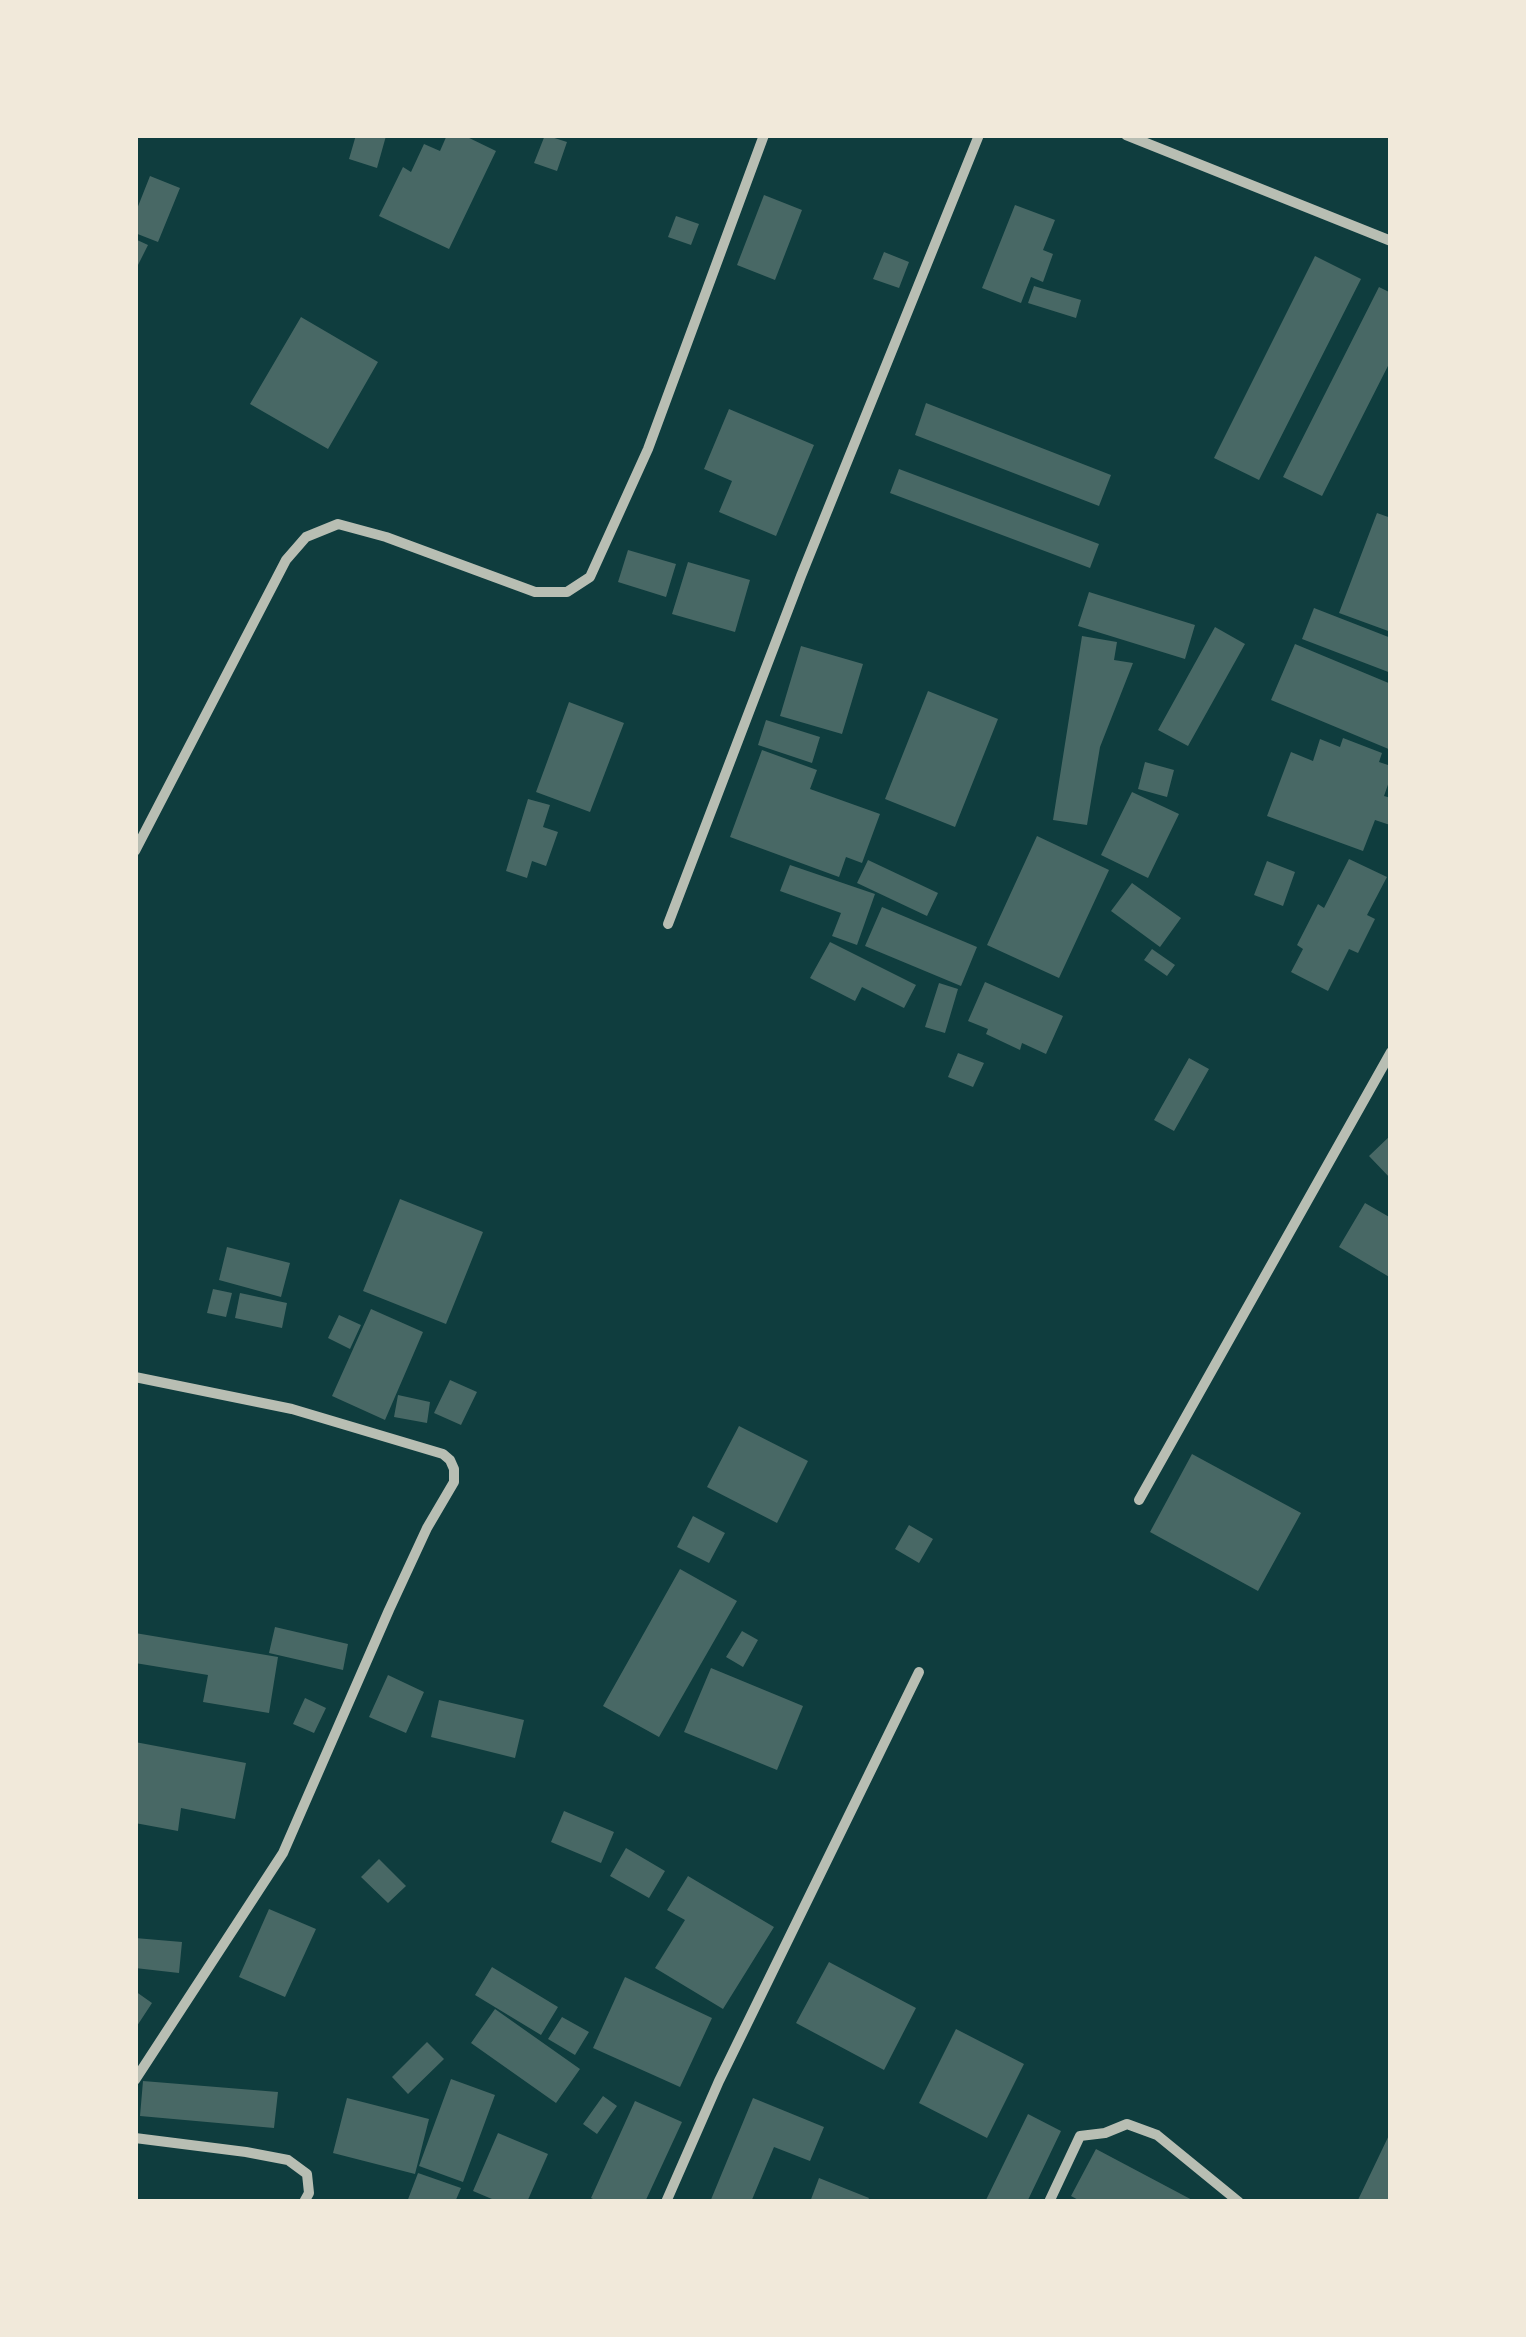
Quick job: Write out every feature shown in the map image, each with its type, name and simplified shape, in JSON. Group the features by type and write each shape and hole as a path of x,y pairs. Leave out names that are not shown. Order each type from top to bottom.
{"street":[{"path":"135,850 286,560 306,537 338,524 386,537 535,592 567,592 590,576 648,449 764,135"},
{"path":"668,924 808,558 979,135"},
{"path":"1126,135 1391,241"},
{"path":"1139,1500 1391,1052"},
{"path":"135,1377 292,1408 443,1454 454,1469 454,1482 396,1594 283,1854 135,2080"},
{"path":"666,2202 719,2081 919,1672"},
{"path":"1048,2202 1080,2136 1105,2133 1127,2124 1156,2136 1239,2202"},
{"path":"135,2138 288,2160 307,2174 308,2193 304,2202"}],"building":[{"path":"356,135 386,136 377,168 349,159"},
{"path":"447,135 463,135 496,151 449,249 379,216 403,167 411,172 424,144 440,151"},
{"path":"545,135 567,142 557,171 534,163"},
{"path":"150,176 180,188 158,242 135,233 135,214"},
{"path":"764,195 802,210 775,280 737,265"},
{"path":"1015,205 1055,220 1043,250 1053,254 1043,282 1031,277 1021,303 982,288"},
{"path":"676,216 699,224 691,245 668,237"},
{"path":"135,239 148,245 138,265 135,264"},
{"path":"884,252 909,262 899,288 873,279"},
{"path":"1315,256 1361,279 1259,480 1214,458"},
{"path":"1034,286 1081,300 1076,318 1028,303"},
{"path":"1379,287 1391,293 1391,360 1322,496 1283,477"},
{"path":"301,317 378,362 328,449 250,404"},
{"path":"926,403 1111,475 1099,506 915,435"},
{"path":"729,409 814,445 776,536 719,512 732,481 704,469"},
{"path":"899,469 1099,544 1090,568 890,493"},
{"path":"1377,513 1391,518 1391,632 1339,613"},
{"path":"628,550 676,564 666,597 618,582"},
{"path":"688,562 750,580 735,632 672,614"},
{"path":"1089,592 1195,625 1185,659 1078,626"},
{"path":"1314,608 1391,638 1391,673 1302,639"},
{"path":"1215,627 1245,644 1188,746 1158,730"},
{"path":"1082,636 1117,642 1114,660 1133,663 1100,747 1087,825 1053,820"},
{"path":"1295,644 1391,684 1391,750 1271,700"},
{"path":"801,646 863,664 842,734 780,716"},
{"path":"928,691 998,719 955,827 885,799"},
{"path":"569,702 624,723 590,812 536,792"},
{"path":"766,720 820,737 812,763 758,745"},
{"path":"1343,738 1382,753 1379,762 1391,766 1384,796 1391,798 1390,825 1375,820 1363,851 1267,816 1291,752 1313,761 1320,739 1340,747"},
{"path":"762,750 817,770 810,789 880,814 862,863 846,857 839,877 730,837"},
{"path":"1145,762 1174,770 1167,797 1138,789"},
{"path":"1132,792 1179,814 1148,878 1101,855"},
{"path":"528,799 550,805 543,827 558,832 546,866 532,861 527,878 506,871"},
{"path":"1037,836 1109,870 1059,978 987,945"},
{"path":"1349,859 1387,877 1367,915 1375,919 1358,953 1349,949 1328,991 1291,972 1303,949 1297,945 1318,904 1324,908"},
{"path":"868,860 938,893 927,916 857,883"},
{"path":"1267,861 1295,872 1283,906 1254,895"},
{"path":"790,865 875,894 857,945 832,936 841,913 780,891"},
{"path":"1132,883 1181,918 1160,947 1111,911"},
{"path":"882,907 977,947 961,986 865,946"},
{"path":"830,942 916,985 904,1008 862,987 855,1001 810,978"},
{"path":"1152,949 1175,965 1167,976 1144,960"},
{"path":"985,982 1063,1016 1046,1054 1022,1043 1020,1050 968,1021"},
{"path":"939,983 958,989 945,1033 925,1027"},
{"path":"958,1053 984,1063 973,1087 948,1077"},
{"path":"1189,1058 1209,1069 1174,1131 1154,1120"},
{"path":"1391,1135 1391,1179 1369,1156"},
{"path":"400,1199 483,1232 446,1324 363,1291"},
{"path":"1365,1203 1391,1218 1391,1278 1339,1247"},
{"path":"227,1247 290,1263 281,1297 219,1280"},
{"path":"213,1289 232,1293 226,1317 207,1313"},
{"path":"240,1293 287,1303 282,1328 235,1318"},
{"path":"371,1309 423,1332 385,1420 332,1396"},
{"path":"339,1315 361,1325 350,1349 328,1338"},
{"path":"450,1380 477,1392 461,1425 434,1413"},
{"path":"398,1395 430,1402 427,1423 394,1417"},
{"path":"739,1426 808,1461 777,1523 707,1487"},
{"path":"1192,1454 1301,1513 1258,1591 1150,1532"},
{"path":"693,1516 725,1533 709,1563 677,1547"},
{"path":"909,1525 933,1539 919,1563 895,1549"},
{"path":"680,1569 737,1601 659,1737 603,1706"},
{"path":"275,1627 348,1644 343,1670 269,1653"},
{"path":"742,1631 758,1640 743,1667 726,1657"},
{"path":"135,1633 278,1657 269,1713 203,1702 208,1675 135,1663"},
{"path":"711,1668 803,1706 777,1770 684,1732"},
{"path":"388,1675 424,1692 406,1733 369,1717"},
{"path":"305,1698 326,1708 314,1733 293,1724"},
{"path":"439,1700 524,1720 515,1758 431,1737"},
{"path":"135,1742 246,1763 235,1819 181,1808 178,1831 135,1823"},
{"path":"564,1811 614,1832 601,1863 551,1842"},
{"path":"626,1848 665,1871 649,1898 610,1876"},
{"path":"379,1859 406,1886 388,1903 361,1877"},
{"path":"688,1876 774,1927 723,2009 655,1968 685,1920 667,1910"},
{"path":"269,1909 316,1929 285,1997 239,1977"},
{"path":"135,1938 182,1942 179,1973 135,1968"},
{"path":"829,1962 916,2008 884,2070 796,2023"},
{"path":"492,1967 558,2007 541,2035 475,1995"},
{"path":"625,1977 712,2018 680,2087 593,2048"},
{"path":"135,1991 152,2003 135,2029"},
{"path":"495,2009 580,2069 556,2103 471,2043"},
{"path":"562,2017 589,2032 575,2055 548,2039"},
{"path":"956,2029 1024,2064 987,2138 919,2103"},
{"path":"427,2042 444,2059 408,2094 392,2077"},
{"path":"451,2079 495,2095 463,2182 419,2166"},
{"path":"143,2081 278,2092 274,2128 140,2116"},
{"path":"603,2096 617,2106 597,2134 583,2124"},
{"path":"347,2098 429,2119 415,2174 333,2153"},
{"path":"753,2098 824,2127 810,2161 774,2147 751,2202 710,2202"},
{"path":"635,2101 682,2122 645,2202 599,2202 591,2198"},
{"path":"1028,2114 1061,2131 1027,2202 985,2202"},
{"path":"1391,2131 1391,2202 1357,2202"},
{"path":"498,2133 548,2154 527,2202 499,2202 473,2191"},
{"path":"1096,2149 1196,2202 1082,2202 1071,2196"},
{"path":"418,2173 461,2188 455,2202 407,2202"},
{"path":"819,2178 869,2198 867,2202 810,2202"}]}
